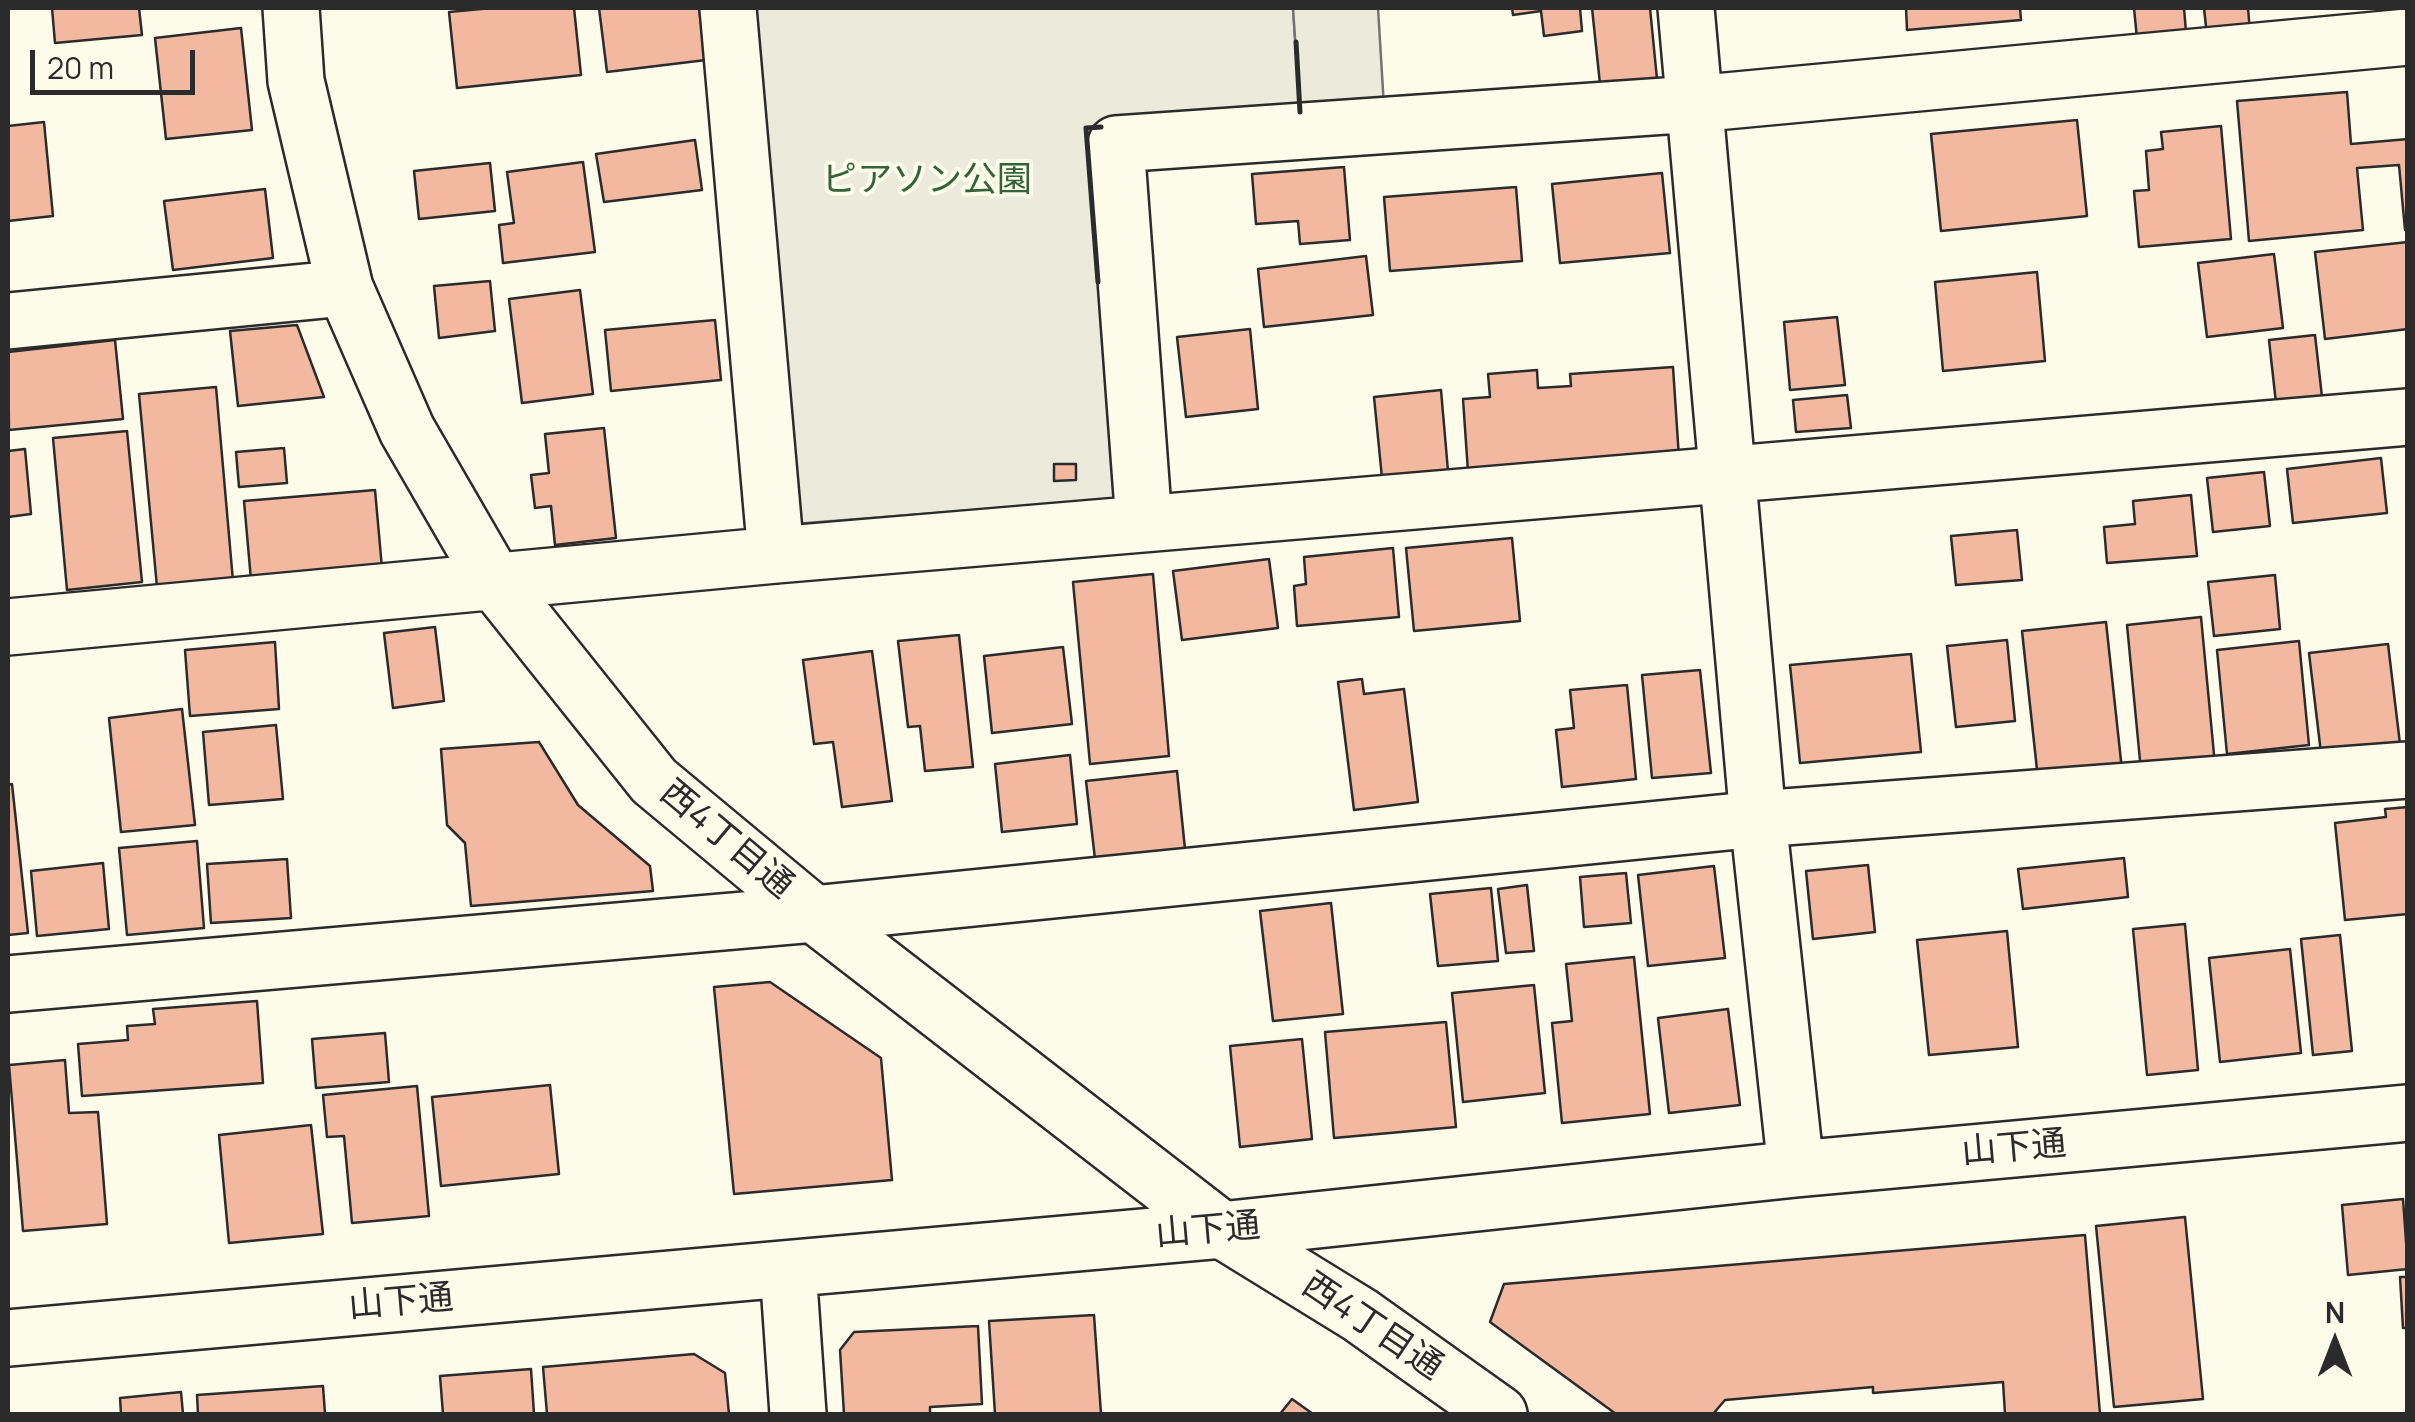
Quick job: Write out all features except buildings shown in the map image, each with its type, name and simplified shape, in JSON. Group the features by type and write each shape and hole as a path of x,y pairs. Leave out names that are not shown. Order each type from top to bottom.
{"street":[{"name":"西4丁目通","path":"291,8 296,81 345,288 407,430 495,582 654,781 814,914 1222,1230 1360,1315 1499,1414"},
{"path":"728,8 776,555"},
{"path":"1686,8 1758,819 1796,1169"},
{"path":"1144,523 1116,144 1694,104 2408,37"},
{"path":"8,321 345,288"},
{"path":"8,627 776,555 2408,416"},
{"path":"8,984 814,914 1758,819 2408,770"},
{"name":"山下通","path":"8,1338 1222,1230 1796,1169 2408,1113"},
{"path":"788,1269 798,1414"}],"green space":[{"name":"ピアソン公園","path":"747,8 1293,8 1300,112 1086,128 1116,499 794,524"}],"shaded area":[{"path":"1293,8 1378,8 1384,107 1300,112"}],"wall":[{"path":"1296,42 1300,112"},
{"path":"1098,282 1086,128 1101,127"}]}
